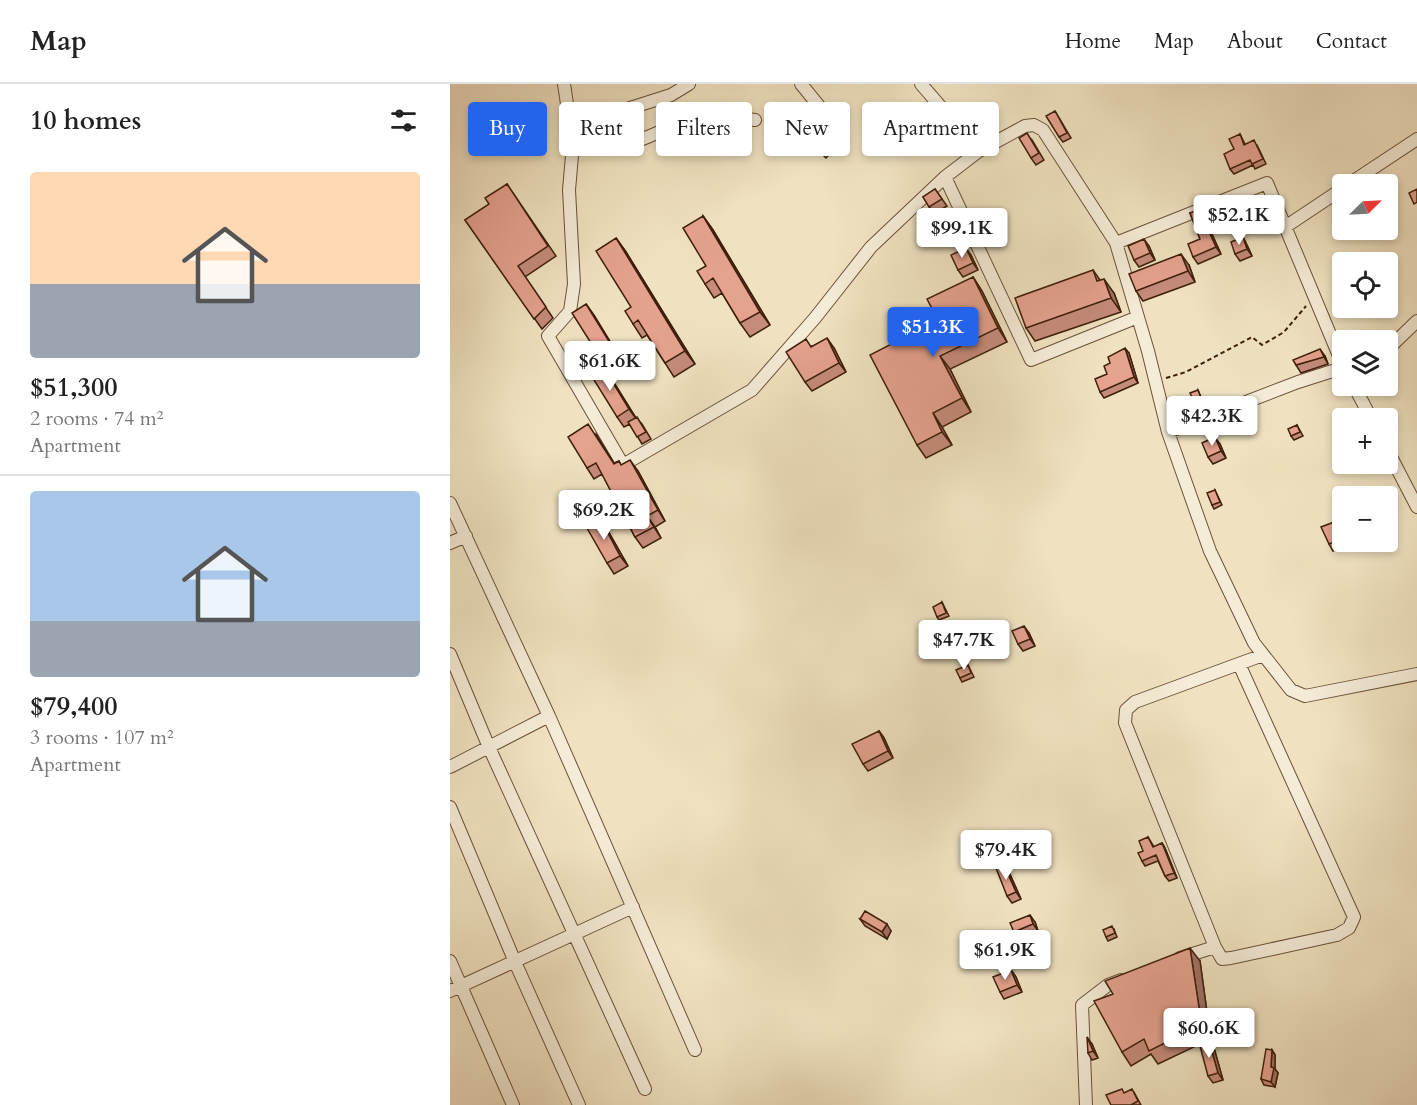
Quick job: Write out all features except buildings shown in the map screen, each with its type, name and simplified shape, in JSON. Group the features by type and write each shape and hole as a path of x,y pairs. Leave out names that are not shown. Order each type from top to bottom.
{"street":[{"path":"564,84 567,102"},
{"path":"644,104 672,95 689,84"},
{"path":"801,84 816,102"},
{"path":"921,84 937,102"},
{"path":"644,140 669,128 729,116 755,120"},
{"path":"999,140 1025,126 1034,125 1043,130 1116,243 1168,432 1210,550 1254,643 1263,655 1291,690 1305,696 1417,674"},
{"path":"1364,174 1417,140"},
{"path":"572,156 569,190 574,284 570,311 548,336 623,465 752,390 815,318 871,248 945,177 972,156"},
{"path":"945,177 1031,360 1138,317"},
{"path":"1116,243 1267,183 1332,339"},
{"path":"1285,227 1332,196"},
{"path":"1398,339 1417,321"},
{"path":"1168,432 1332,371"},
{"path":"1398,470 1417,507"},
{"path":"450,503 549,716 695,1050"},
{"path":"450,543 466,536"},
{"path":"450,654 488,745 645,1089"},
{"path":"1239,664 1353,917 1349,928 1337,935 1222,959 1215,947 1125,723 1126,710 1135,702 1263,655"},
{"path":"450,767 488,745 549,716"},
{"path":"450,807 515,962 579,1105"},
{"path":"456,989 633,907"},
{"path":"1171,962 1215,947"},
{"path":"450,961 456,989 513,1105"},
{"path":"1086,1105 1082,1005 1108,985 1138,973"}],"path":[{"path":"1155,378 1170,378 1186,372 1252,337 1262,345 1284,332 1314,296"}]}
